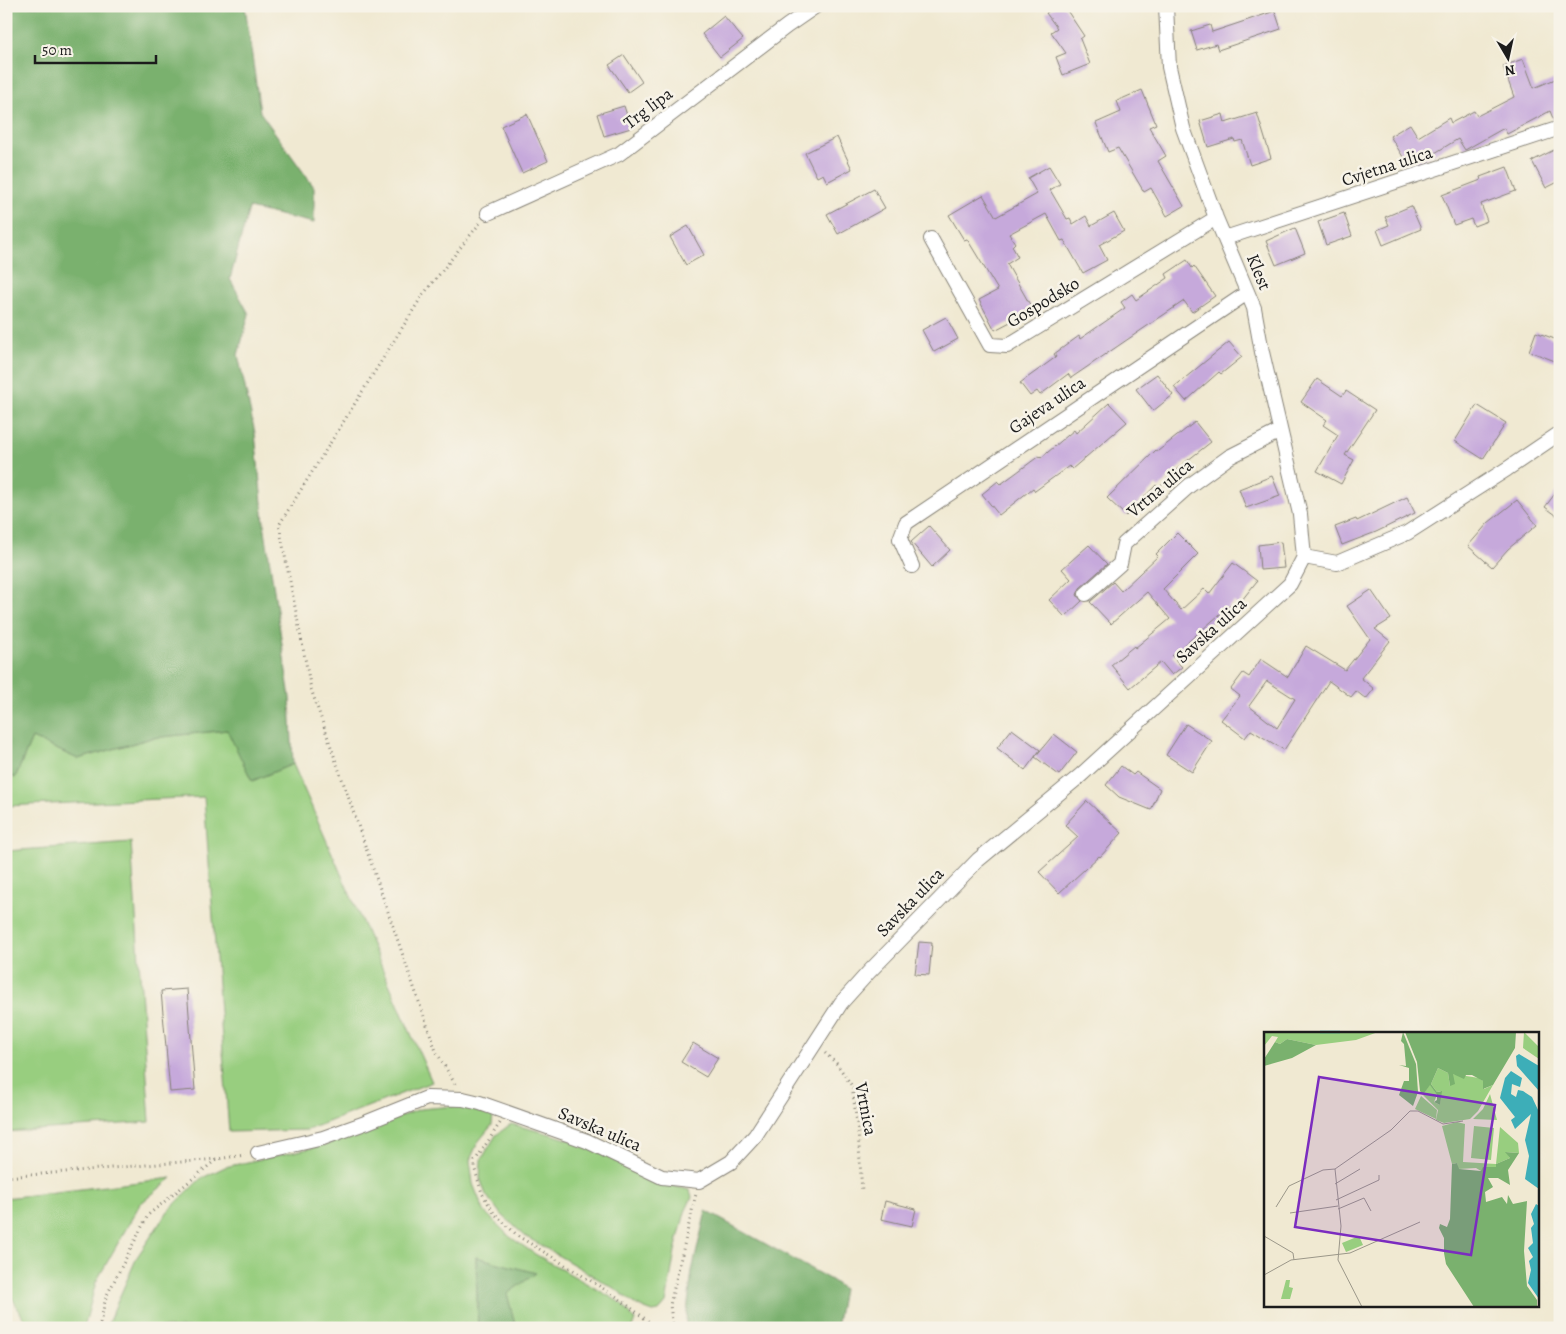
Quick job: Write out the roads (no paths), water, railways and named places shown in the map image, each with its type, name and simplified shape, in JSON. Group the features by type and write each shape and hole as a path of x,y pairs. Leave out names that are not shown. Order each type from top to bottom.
{"street":[{"name":"Trg lipa","path":"488,212 619,154 816,6"},
{"name":"Klest","path":"1166,6 1169,67 1183,128 1216,218 1254,308 1262,352 1300,514 1304,557"},
{"name":"Cvjetna ulica","path":"1225,238 1560,128"},
{"name":"Gospodsko","path":"931,239 990,345 1007,346 1216,218"},
{"name":"Gajeva ulica","path":"912,566 900,539 906,523 1247,293"},
{"name":"Vrtna ulica","path":"1086,594 1120,564 1124,544 1189,486 1228,456 1280,432"},
{"path":"1304,557 1337,563 1407,533 1507,470 1560,433"},
{"name":"Savska ulica","path":"258,1153 323,1138 427,1098 463,1099 508,1112 588,1141 662,1177 699,1181 732,1162 755,1136 842,1004 868,973 978,860 1081,775 1290,584 1304,557"}]}
